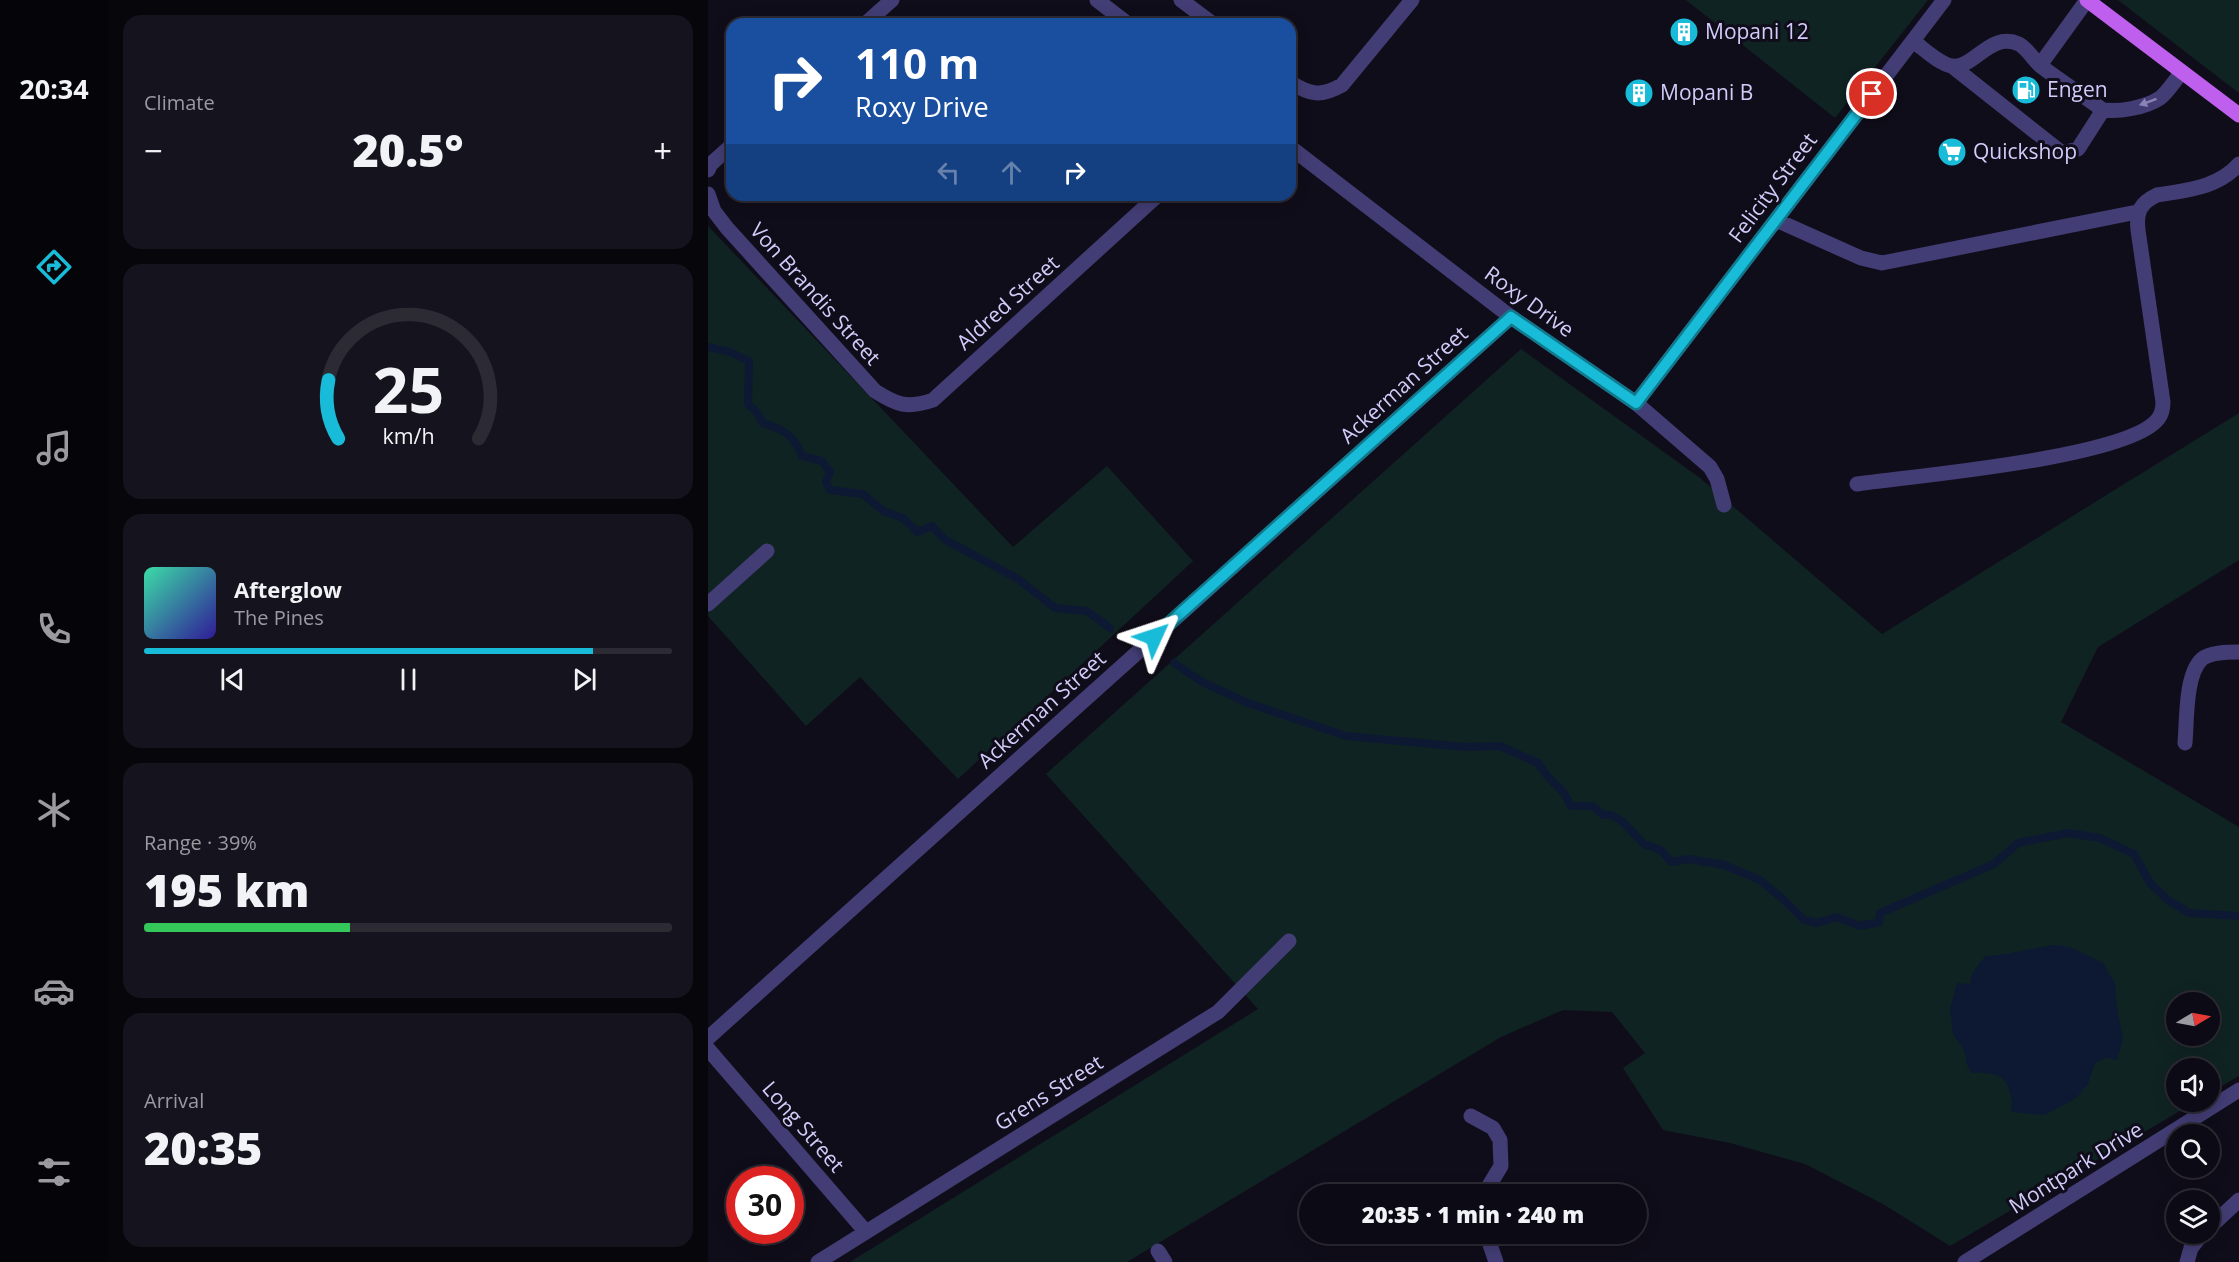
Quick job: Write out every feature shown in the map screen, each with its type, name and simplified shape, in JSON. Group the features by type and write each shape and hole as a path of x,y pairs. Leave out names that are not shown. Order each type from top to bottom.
{"main road":[{"path":"2087,0 2239,115"}],"street":[{"path":"872,18 892,0"},
{"path":"1096,0 1120,18"},
{"path":"1181,0 1205,18"},
{"path":"1296,86 1315,94 1329,93 1342,85 1412,0"},
{"name":"Felicity Street","path":"1636,403 1944,0"},
{"path":"2040,65 2087,0"},
{"path":"1913,41 1942,62 1952,66 2062,153 2078,149 2103,110"},
{"path":"1952,66 1965,63 1993,44 2008,42 2020,45 2040,65 2103,110 2111,111 2141,105 2160,98 2182,72"},
{"path":"708,170 711,164 726,150"},
{"name":"Roxy Drive","path":"1296,152 1511,317 1636,403 1714,472 1724,505"},
{"path":"1857,484 2068,454 2129,437 2143,431 2158,419 2163,410 2163,402 2138,230 2138,212 2143,203 2157,195 2210,185 2239,164"},
{"name":"Von Brandis Street","path":"708,194 714,211 727,228 875,391"},
{"name":"Aldred Street","path":"875,391 896,404 917,406 933,400 1151,201"},
{"path":"1776,220 1861,258 1882,263 2138,212"},
{"name":"Ackerman Street","path":"708,1038 1511,317"},
{"path":"708,604 767,551"},
{"path":"2185,743 2190,679 2195,667 2204,657 2239,652"},
{"name":"Grens Street","path":"818,1262 1218,1012 1289,941"},
{"name":"Long Street","path":"708,1049 866,1232"},
{"name":"Montpark Drive","path":"1965,1262 2237,1095"},
{"path":"1471,1116 1493,1128 1500,1140 1501,1166 1490,1184"},
{"path":"2220,1218 2239,1200"},
{"path":"1490,1244 1496,1262"},
{"path":"2187,1262 2194,1244"}],"green space":[{"path":"1686,0 1928,0 1835,118"},
{"path":"2118,0 2239,0 2239,93"},
{"path":"708,226 1013,547 1107,466 1193,561 958,779 860,677 806,726 708,616"},
{"path":"1521,349 1700,478 1882,634 2239,413 2239,560 2098,647 2061,722 2239,827 2239,1076 2220,1087 2220,1058 2166,1058 2166,1112 2178,1112 1950,1246 1883,1204 1805,1164 1730,1143 1663,1130 1623,1068 1645,1053 1612,1012 1563,1010 1501,1037 1127,1262 850,1262 1258,1009 1046,774"}],"water":[{"path":"2054,945 2070,947 2103,963 2115,983 2116,1003 2123,1039 2117,1060 2105,1058 2095,1063 2088,1084 2075,1099 2044,1115 2011,1112 2011,1098 2005,1081 1996,1075 1972,1073 1968,1068 1964,1050 1953,1034 1950,1009 1957,983 1970,984 1972,974 1985,956"}],"waterway":[{"path":"708,347 730,352 749,361 748,404 756,411 763,423 787,434 802,456 822,461 830,472 826,482 830,490 863,494 883,511 903,518 917,532 932,526 944,539 1018,579 1055,608 1087,611 1110,628"},
{"path":"1174,663 1202,682 1248,703 1346,736 1466,747 1500,746 1538,763 1564,793 1571,806 1593,806 1603,815 1612,815 1623,822 1644,844 1661,850 1671,862 1689,859 1724,865 1760,880 1804,920 1818,923 1836,917 1860,926 1879,922 1880,913 1994,864 2018,843 2068,833 2100,838 2134,854 2150,883 2168,900 2189,913 2239,916"}],"place":[{"name":"Mopani 12","path":"1684,32"},
{"name":"Engen","path":"2026,90"},
{"name":"Mopani B","path":"1639,93"},
{"name":"Quickshop","path":"1952,152"}],"route":[{"path":"1154,637 1511,317 1636,403 1872,94"}]}
